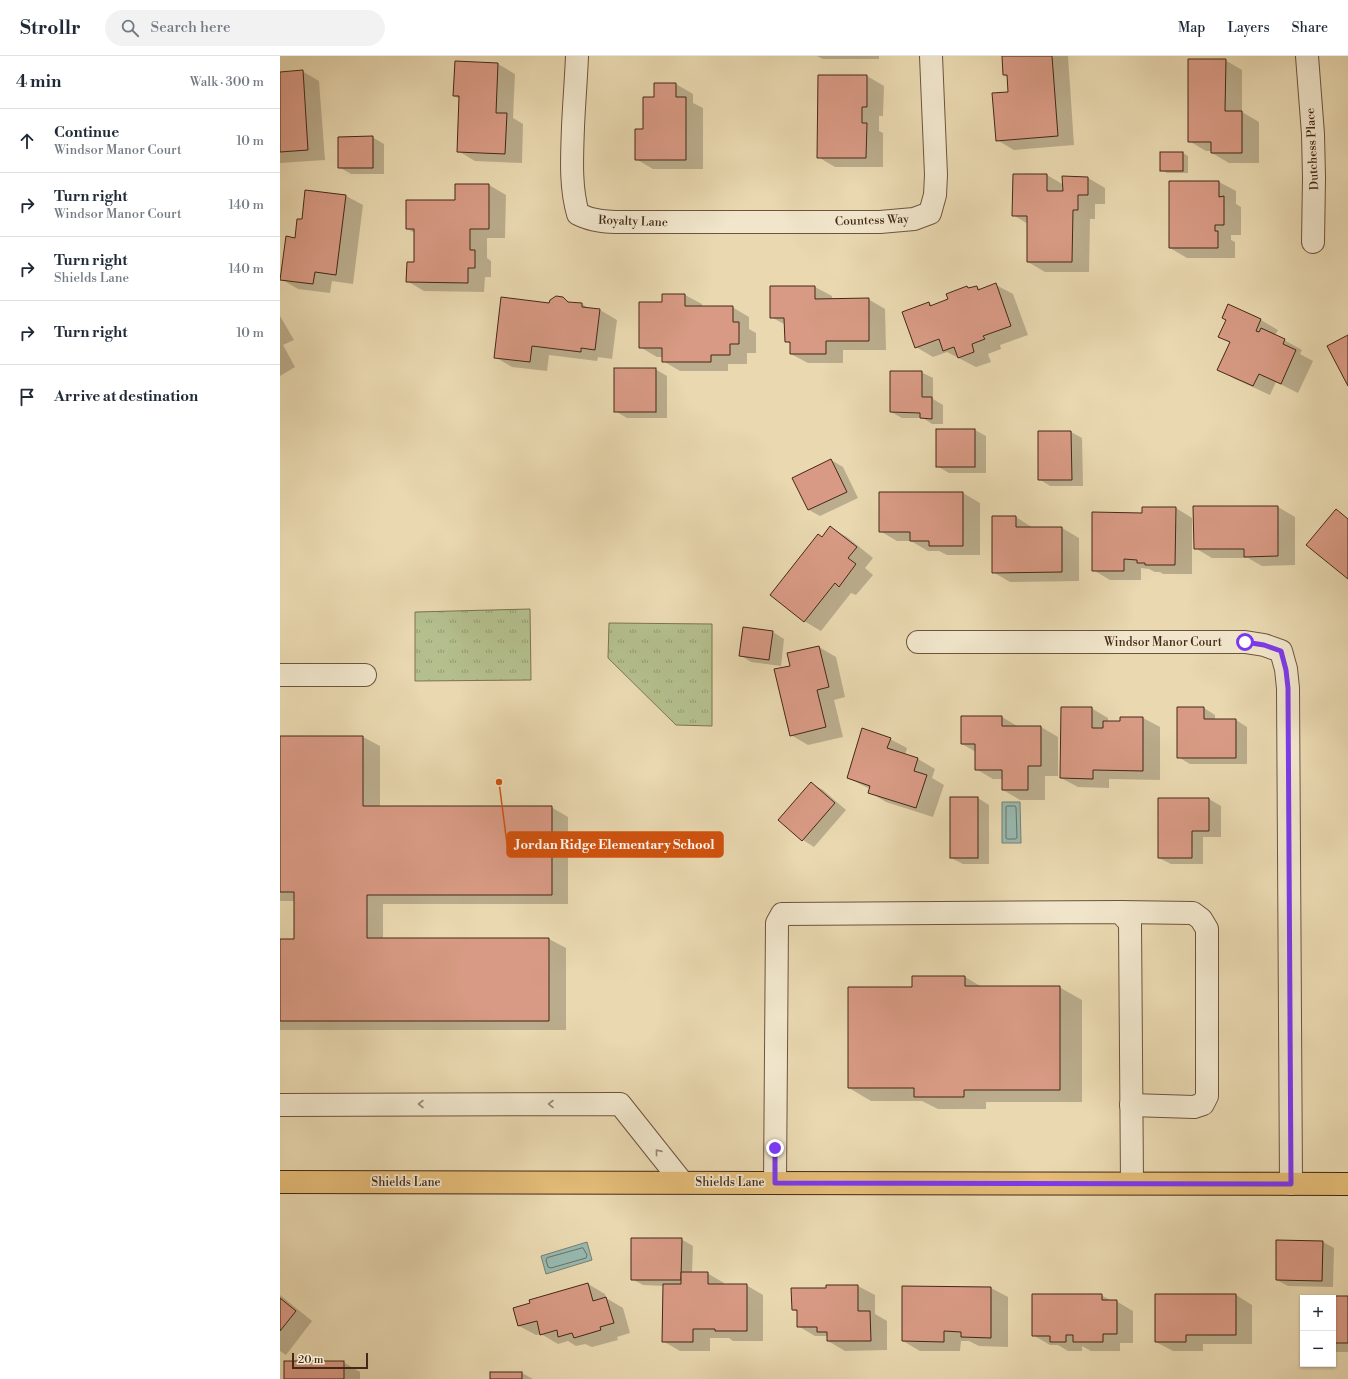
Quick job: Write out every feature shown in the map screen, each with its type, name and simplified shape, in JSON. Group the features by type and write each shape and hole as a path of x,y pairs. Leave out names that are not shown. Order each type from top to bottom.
{"main road":[{"name":"Shields Lane","path":"280,1182 1348,1184"}],"street":[{"name":"Royalty Lane","path":"577,56 572,184 578,214 593,220 623,222 752,222"},
{"name":"Countess Way","path":"752,222 880,222 914,219 930,213 935,195 936,175 931,56"},
{"name":"Dutchess Place","path":"1307,56 1313,134 1314,242"},
{"name":"Windsor Manor Court","path":"918,642 1245,642 1264,645 1281,651 1286,670 1288,688 1291,1184"},
{"path":"280,675 364,675"},
{"path":"1120,912 1130,922 1132,1183"},
{"path":"775,1183 777,922 782,914 1193,913 1201,919 1207,929 1207,1096 1203,1104 1194,1107 1132,1105"},
{"path":"280,1105 620,1104 682,1182"}],"green space":[{"path":"530,609 531,680 415,681 415,612"},
{"path":"609,623 712,624 712,726 676,725 608,658"}],"water":[{"path":"1002,802 1020,802 1021,843 1002,843"},
{"path":"587,1242 592,1260 546,1274 541,1256"}],"building":[{"path":"1002,56 1052,56 1058,136 996,141 992,93 1008,92 1007,75 1003,75"},
{"path":"1188,59 1226,59 1225,111 1242,111 1242,153 1211,153 1211,142 1188,142"},
{"path":"455,61 498,63 496,113 507,113 505,154 457,152 459,96 453,96"},
{"path":"303,70 308,150 280,152 280,72"},
{"path":"818,75 867,75 867,107 862,107 862,123 867,123 866,158 817,158"},
{"path":"654,83 676,83 676,97 686,97 686,160 635,160 635,129 643,129 643,97 654,97"},
{"path":"373,136 373,168 338,168 338,137"},
{"path":"1160,152 1183,152 1183,171 1160,171"},
{"path":"1013,174 1047,174 1047,191 1063,191 1062,176 1088,177 1088,195 1078,195 1078,210 1073,210 1072,262 1027,262 1027,216 1012,216"},
{"path":"1169,181 1219,181 1219,197 1224,196 1224,225 1215,225 1215,231 1218,231 1218,248 1169,248"},
{"path":"455,184 489,184 489,229 470,229 470,250 475,250 475,268 468,268 468,283 406,282 407,262 414,262 414,229 406,229 406,200 455,200"},
{"path":"305,190 346,195 336,275 315,272 313,284 280,280 286,236 295,238 297,219 302,219"},
{"path":"996,283 1011,326 983,336 985,339 972,344 974,352 958,358 954,347 943,351 939,339 915,348 902,312 929,302 930,306 948,299 946,294 967,286 968,288 977,286 978,290"},
{"path":"770,286 815,286 815,299 869,298 869,341 826,341 826,354 790,354 790,342 785,342 784,318 770,318"},
{"path":"662,294 685,294 685,306 733,306 733,322 739,322 739,344 730,344 730,355 711,355 711,362 662,362 662,348 639,348 639,302 662,302"},
{"path":"556,296 563,297 568,302 582,303 582,307 600,309 595,350 581,348 581,352 532,346 530,362 494,358 501,297 549,303 550,300"},
{"path":"1228,304 1261,319 1256,331 1259,332 1261,328 1285,339 1283,344 1296,350 1281,384 1259,374 1253,386 1217,370 1230,342 1218,337 1226,320 1222,318"},
{"path":"1348,335 1348,386 1327,346"},
{"path":"614,368 656,368 656,412 614,412"},
{"path":"890,371 922,371 922,397 932,397 932,419 920,418 920,413 890,412"},
{"path":"936,429 975,429 975,467 936,467"},
{"path":"1038,431 1071,431 1072,480 1038,480"},
{"path":"831,459 847,492 808,510 792,478"},
{"path":"879,492 963,492 963,546 929,546 929,541 910,541 910,532 879,532"},
{"path":"1193,506 1278,506 1278,556 1244,557 1244,549 1194,549"},
{"path":"1142,507 1176,507 1175,565 1145,565 1145,563 1137,563 1137,560 1124,559 1124,571 1092,571 1092,512 1142,513"},
{"path":"1336,509 1348,519 1348,579 1306,545"},
{"path":"992,516 1016,516 1016,527 1062,527 1062,572 992,573"},
{"path":"830,526 857,547 848,558 856,564 839,587 835,583 804,622 770,595 818,534 822,537"},
{"path":"743,627 773,631 769,660 739,656"},
{"path":"819,646 829,687 817,690 826,727 790,736 774,669 790,666 787,653"},
{"path":"1061,707 1092,707 1092,728 1103,728 1103,721 1120,721 1120,717 1143,717 1143,771 1093,770 1093,779 1060,778"},
{"path":"1177,707 1204,707 1204,719 1236,719 1236,758 1177,758"},
{"path":"961,716 1002,716 1002,726 1041,726 1041,766 1028,766 1028,790 1002,790 1002,770 975,770 975,744 961,744"},
{"path":"862,728 891,738 887,748 918,758 914,771 927,775 916,808 868,793 870,786 847,778"},
{"path":"280,736 363,736 363,806 552,806 552,895 367,895 367,938 549,938 549,1021 280,1021 280,939 294,939 294,892 280,892"},
{"path":"811,782 835,803 802,841 778,820"},
{"path":"950,797 978,797 978,858 950,858"},
{"path":"1158,798 1209,798 1209,831 1192,831 1192,858 1158,858"},
{"path":"912,976 965,976 965,986 1060,986 1060,1090 964,1090 964,1097 914,1097 914,1088 848,1088 848,987 912,987"},
{"path":"631,1238 682,1238 681,1280 631,1280"},
{"path":"1276,1240 1323,1241 1322,1281 1276,1280"},
{"path":"681,1272 708,1272 708,1284 747,1284 747,1331 693,1329 693,1342 662,1342 663,1284 681,1284"},
{"path":"588,1283 593,1301 606,1297 614,1323 600,1327 601,1330 574,1338 572,1333 558,1337 557,1330 540,1335 537,1321 518,1326 513,1308 530,1303 529,1300"},
{"path":"826,1285 858,1285 858,1311 870,1311 871,1341 827,1341 827,1332 817,1332 817,1327 797,1327 797,1310 792,1310 791,1288 826,1288"},
{"path":"902,1286 991,1287 991,1338 961,1337 961,1332 944,1331 944,1342 902,1341"},
{"path":"1032,1294 1102,1294 1102,1300 1117,1300 1117,1334 1103,1334 1103,1342 1073,1342 1073,1335 1066,1335 1066,1342 1050,1342 1050,1336 1032,1336"},
{"path":"1155,1294 1236,1294 1236,1335 1186,1335 1186,1342 1155,1342"},
{"path":"1336,1296 1348,1296 1348,1343 1336,1343"},
{"path":"280,1298 296,1311 280,1331"},
{"path":"284,1361 344,1361 344,1379 284,1379"},
{"path":"490,1372 522,1372 522,1379 490,1379"}],"place":[{"name":"Jordan Ridge Elementary School","path":"499,782"}],"route":[{"path":"775,1148 775,1183 1291,1184 1288,688 1286,670 1281,651 1264,645 1245,642"}]}
